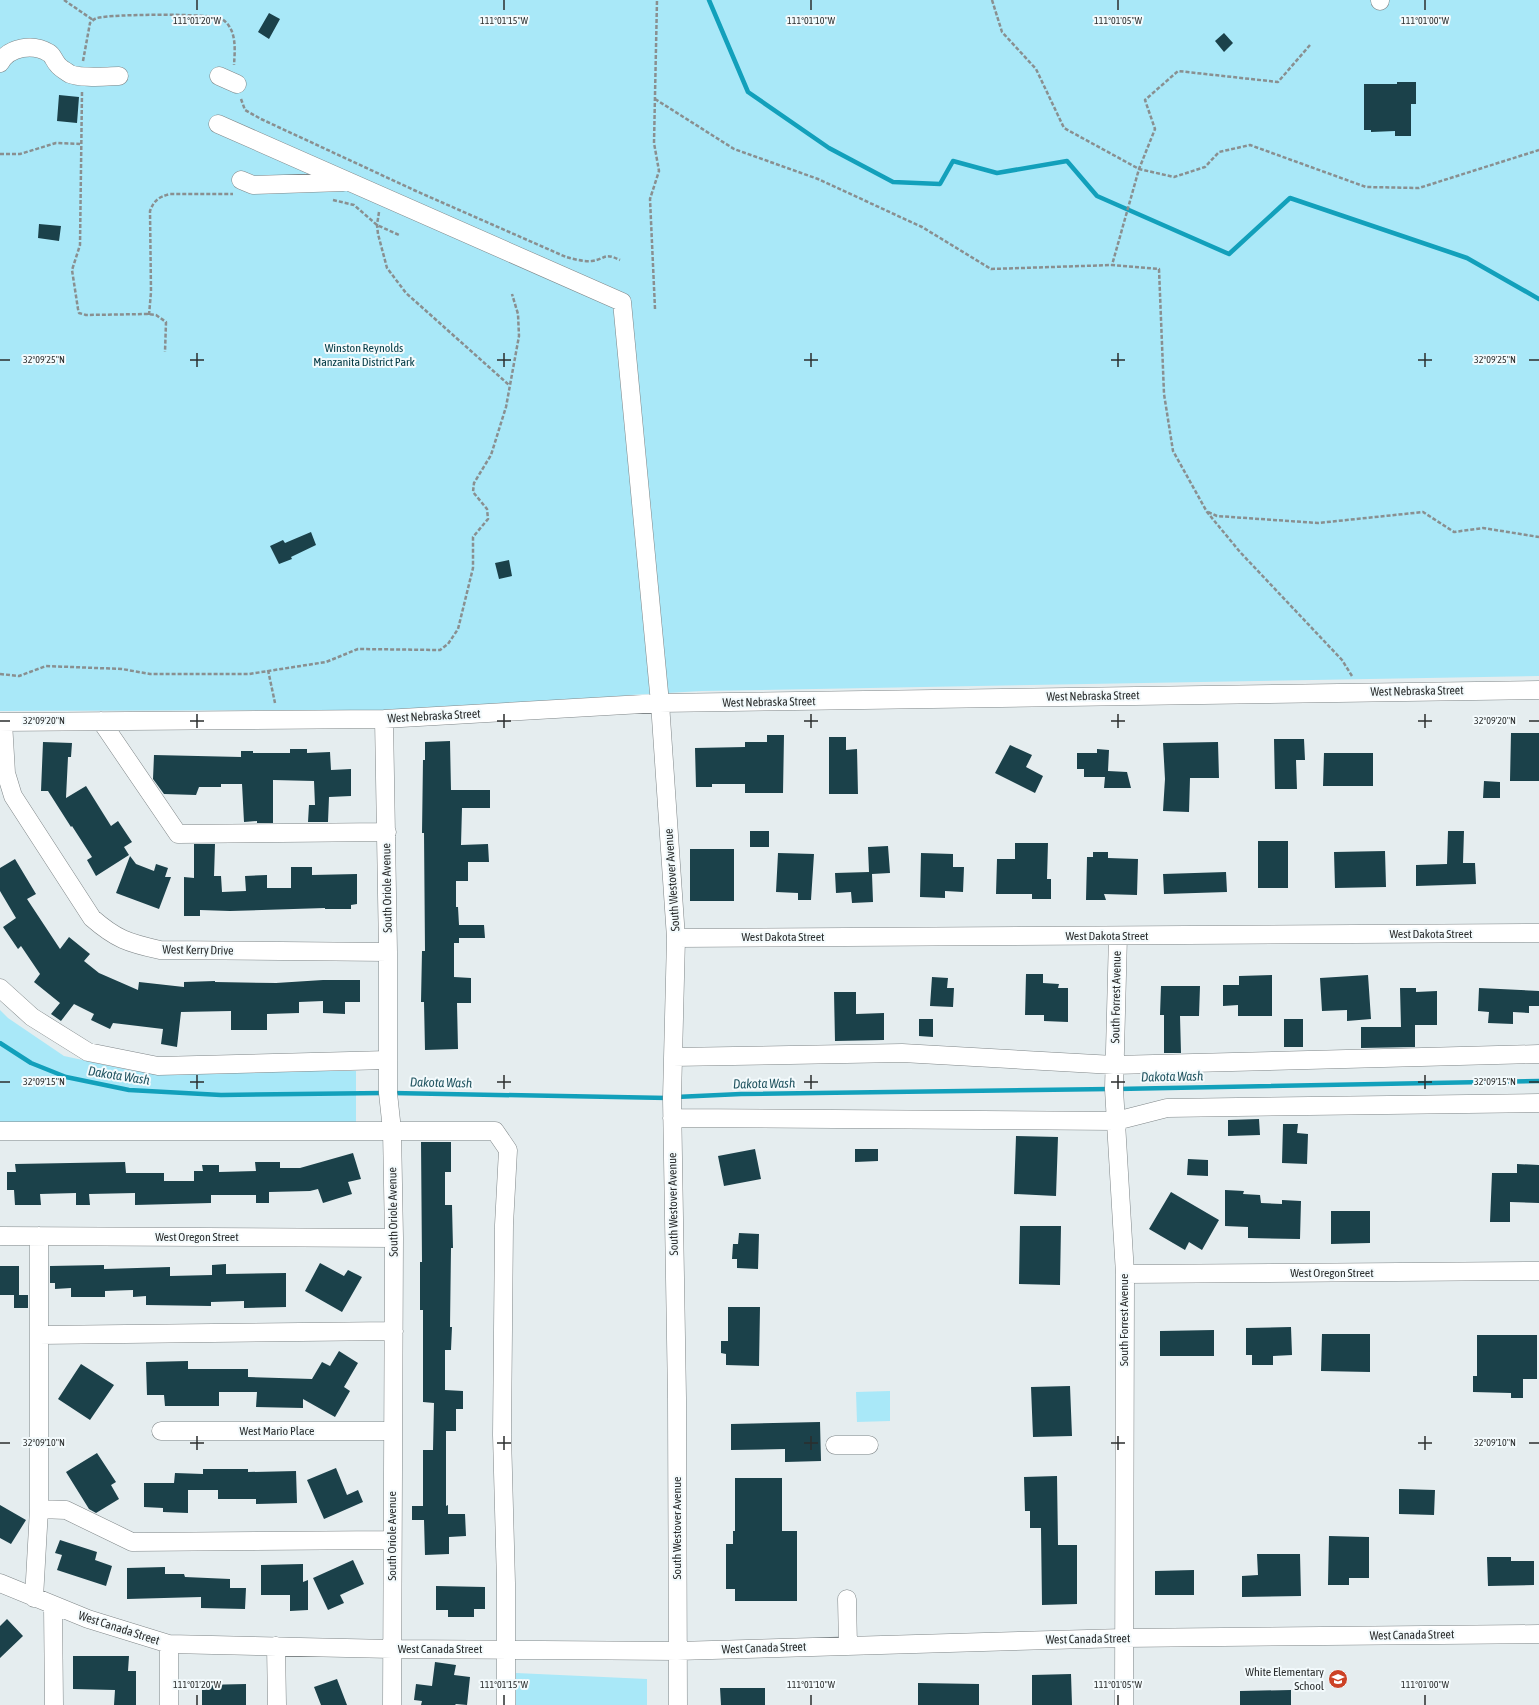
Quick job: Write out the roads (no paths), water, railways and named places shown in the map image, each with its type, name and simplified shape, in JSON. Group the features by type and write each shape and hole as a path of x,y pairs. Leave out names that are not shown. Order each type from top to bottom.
{"street":[{"path":"0,63 3,57 13,51 23,47 32,47 50,53 58,65 71,74 82,76 120,76"},
{"path":"219,76 237,84"},
{"path":"218,124 349,182"},
{"path":"240,187 253,185 349,182"},
{"name":"South Westover Avenue","path":"349,182 622,302 660,704 676,938 672,1118 677,1398 678,1705"},
{"name":"West Nebraska Street","path":"2,722 384,718 660,704 1539,690"},
{"name":"South Oriole Avenue","path":"384,718 387,832 388,1092 392,1130 394,1238 392,1705"},
{"path":"101,721 178,834 387,832"},
{"name":"West Kerry Drive","path":"2,722 6,773 13,796 92,918 109,933 132,944 160,950 388,952"},
{"name":"West Dakota Street","path":"676,938 1539,934"},
{"name":"South Forrest Avenue","path":"1118,936 1114,1089 1125,1274 1124,1705"},
{"path":"0,988 32,1017 88,1052 158,1066 388,1060"},
{"path":"673,1057 902,1053 1114,1065 1539,1054"},
{"path":"672,1118 1116,1121 1167,1108 1539,1103"},
{"path":"0,1130 495,1131 508,1150 504,1225 502,1427 507,1650 506,1705"},
{"name":"West Oregon Street","path":"0,1236 394,1238"},
{"path":"34,1598 40,1509 39,1236"},
{"name":"West Oregon Street","path":"1125,1274 1539,1271"},
{"path":"39,1335 394,1331"},
{"name":"West Mario Place","path":"161,1431 393,1431"},
{"path":"835,1445 869,1445"},
{"path":"40,1509 66,1510 132,1542 392,1540"},
{"name":"West Canada Street","path":"0,1583 53,1606 88,1619 169,1644 392,1649 677,1650 1123,1638 1539,1634"},
{"path":"847,1599 848,1646"},
{"path":"53,1606 54,1705"},
{"path":"169,1644 169,1705"},
{"path":"276,1646 277,1705"}],"waterway":[{"path":"709,0 748,92 829,148 893,182 940,184 953,161 997,173 1067,161 1097,196 1229,254 1290,198 1467,258 1539,299"},
{"name":"Dakota Wash","path":"0,1043 31,1063 66,1077 129,1090 221,1095 384,1093"},
{"name":"Dakota Wash","path":"1117,1089 1539,1081"},
{"name":"Dakota Wash","path":"676,1097 741,1094 1110,1089"},
{"name":"Dakota Wash","path":"392,1093 668,1098"}],"place":[{"name":"White Elementary School","path":"1338,1679"}],"park label":[{"name":"Winston Reynolds Manzanita District Park","path":"364,355"}]}
